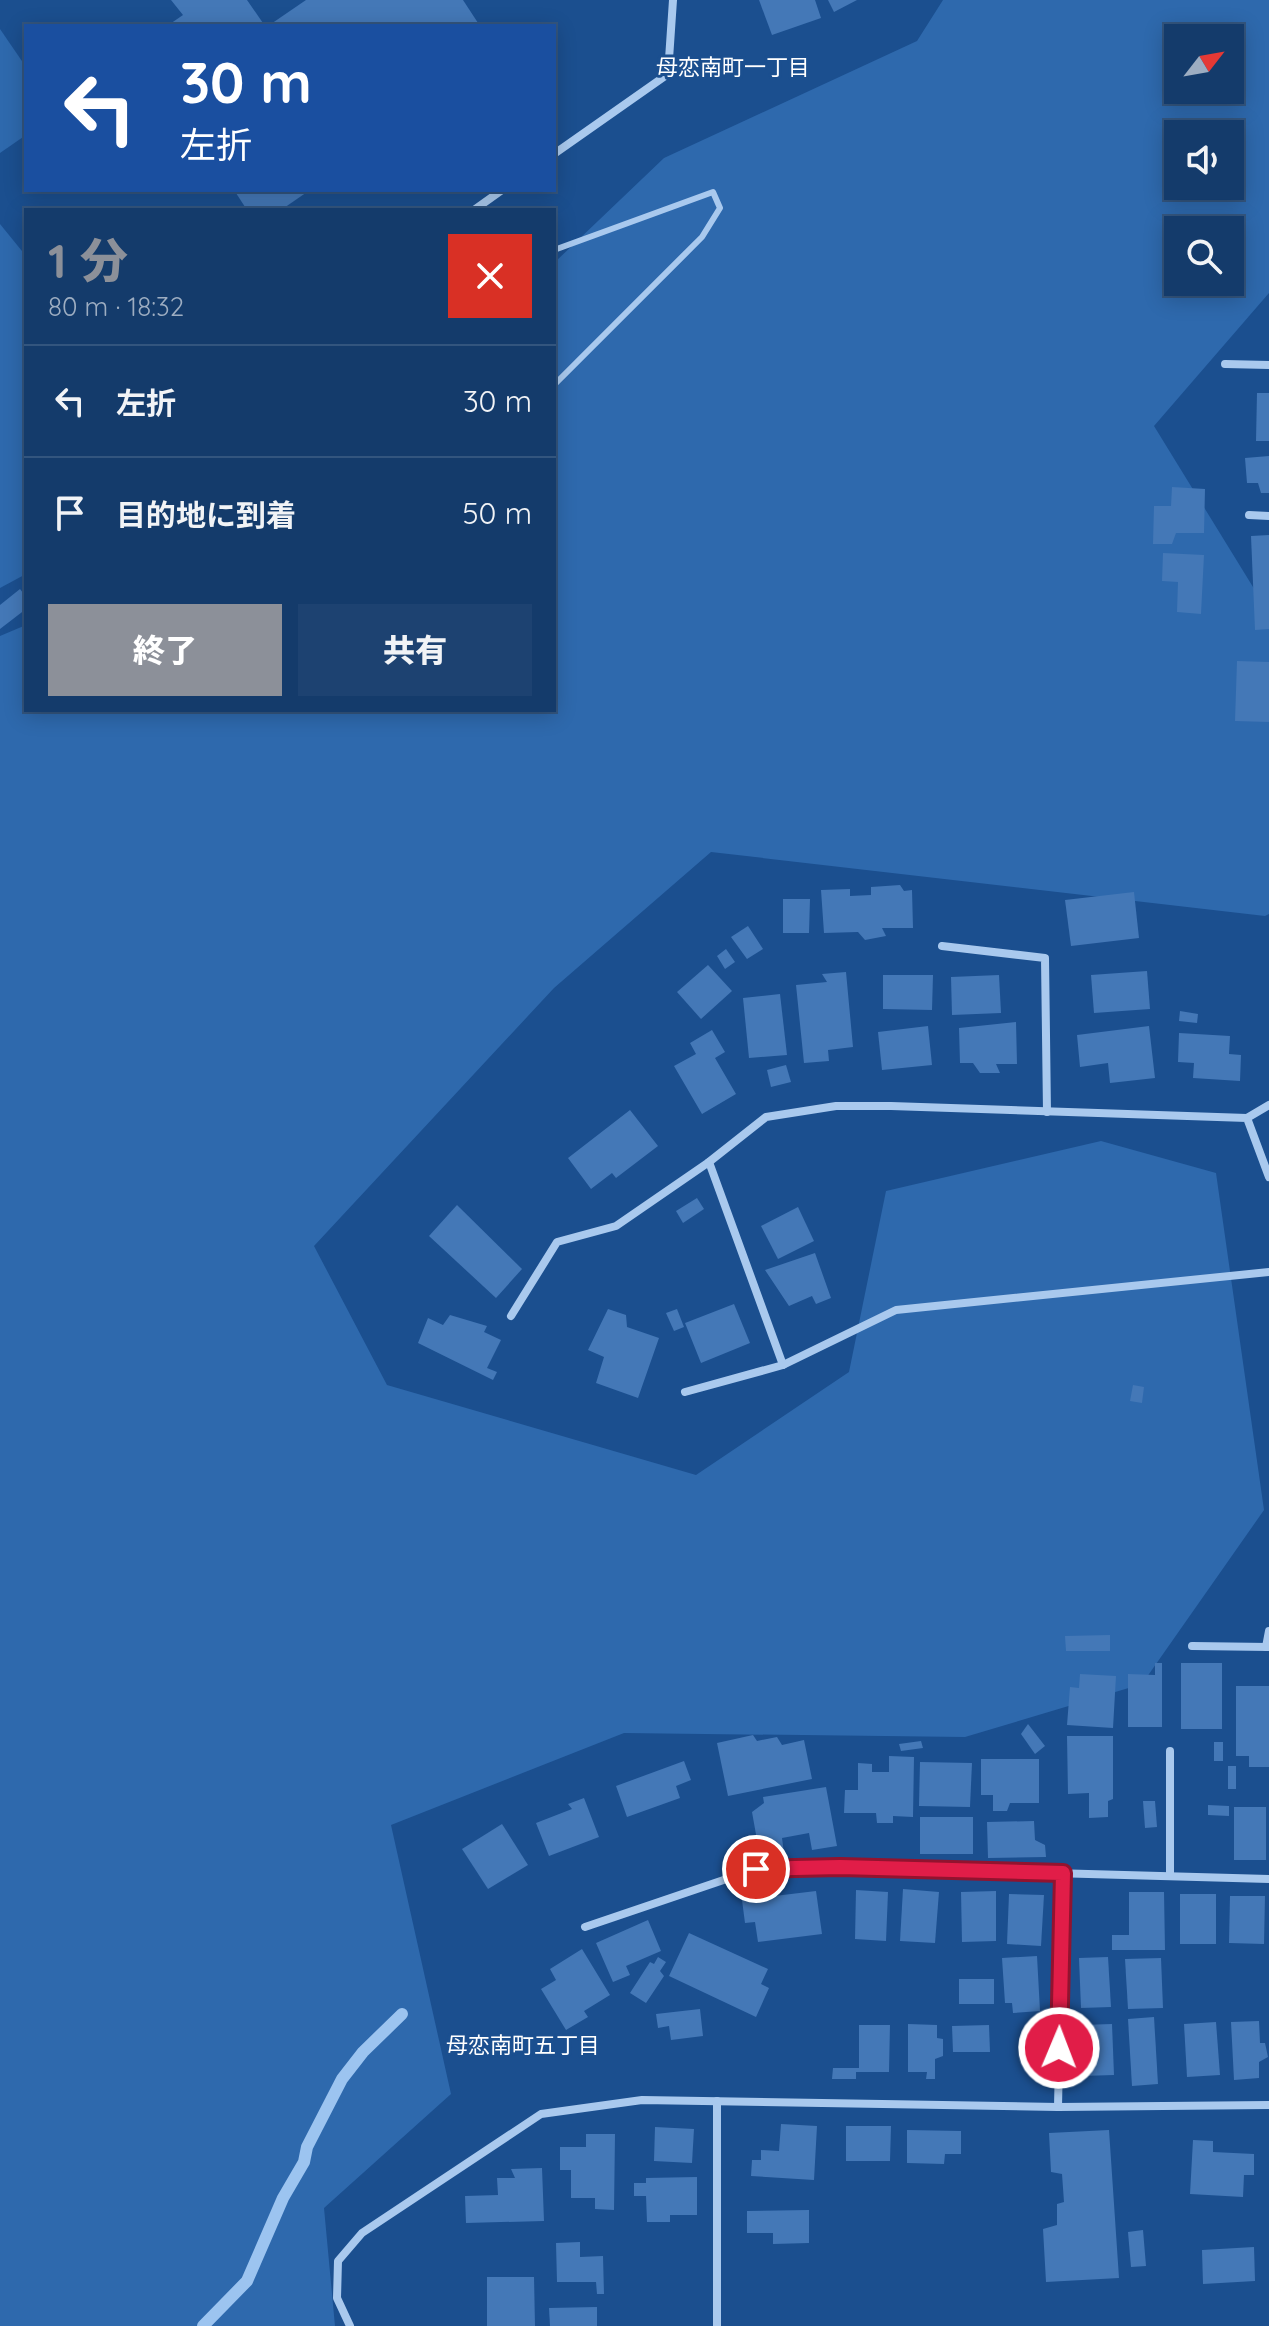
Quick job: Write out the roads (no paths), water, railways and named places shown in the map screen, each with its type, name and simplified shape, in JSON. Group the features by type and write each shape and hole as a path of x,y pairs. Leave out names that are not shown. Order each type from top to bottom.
{"street":[{"path":"556,153 668,74 673,0"},
{"path":"477,208 499,192"},
{"path":"1225,364 1269,365"},
{"path":"1249,515 1269,516"},
{"path":"942,946 1045,958 1047,1112"},
{"path":"511,1316 557,1242 616,1226 709,1162 766,1117 836,1106 1247,1118 1269,1105"},
{"path":"1247,1118 1269,1177"},
{"path":"709,1162 783,1365"},
{"path":"685,1392 783,1365 896,1310 1269,1272"},
{"path":"1192,1646 1268,1647 1269,1631"},
{"path":"1170,1751 1170,1876"},
{"path":"585,1927 756,1869 840,1867 1269,1879"},
{"path":"1058,2107 1063,1873"},
{"path":"350,2326 337,2298 338,2261 362,2233 541,2114 642,2100 1058,2107 1269,2105"},
{"path":"717,2101 717,2326"}],"lane":[{"path":"556,249 713,192 720,208 702,237 556,383"}],"waterway":[{"path":"203,2326 247,2281 283,2198 304,2162 307,2147 342,2079 363,2052 402,2014"}],"district":[{"name":"母恋南町一丁目","path":"733,67"},
{"name":"母恋南町五丁目","path":"523,2045"}]}
